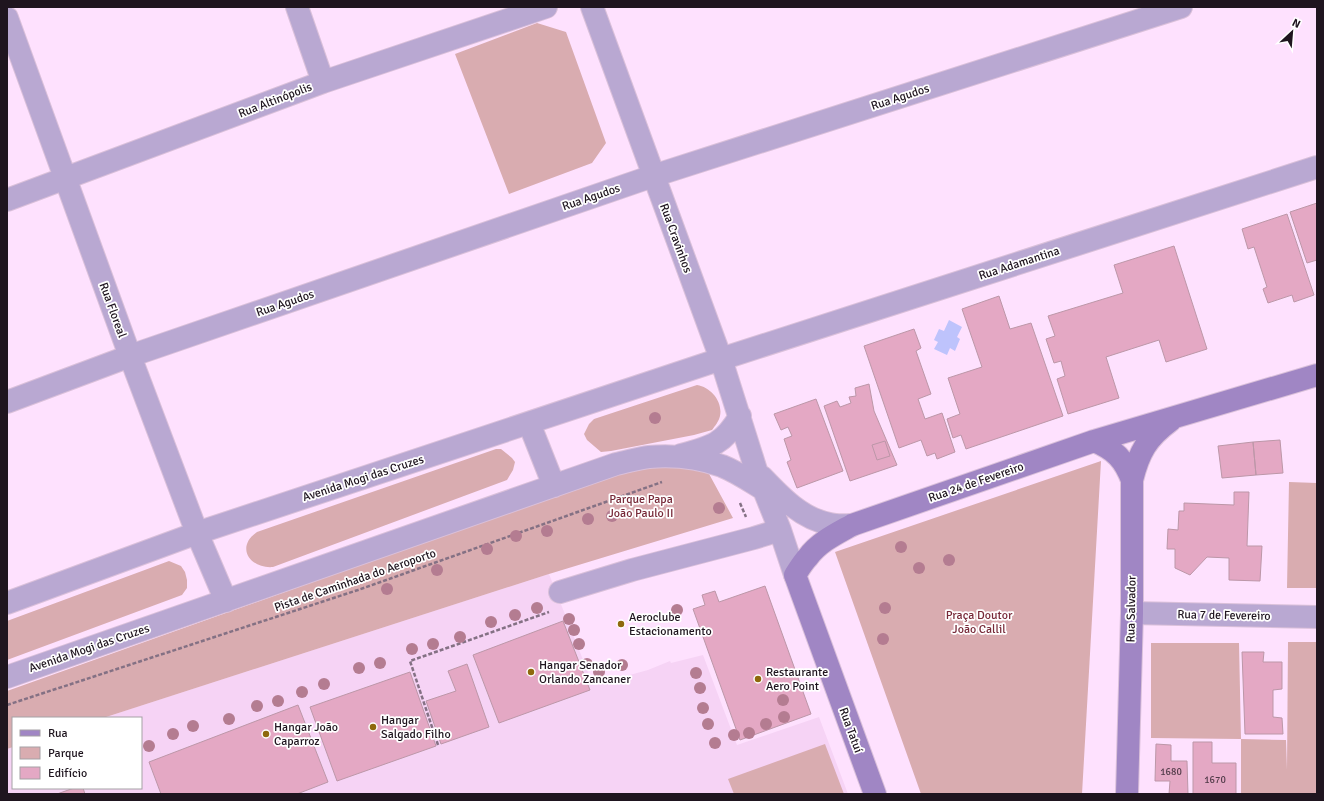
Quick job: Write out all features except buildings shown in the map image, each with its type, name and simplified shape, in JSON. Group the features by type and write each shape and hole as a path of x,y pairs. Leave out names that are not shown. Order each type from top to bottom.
{"main road":[{"name":"Rua 24 de Fevereiro","path":"795,575 808,556 817,547 829,538 852,525 1094,441 1317,375"},
{"name":"Rua 24 de Fevereiro","path":"1132,480 1137,461 1146,444 1159,430 1174,418"},
{"name":"Rua Salvador","path":"1094,441 1107,446 1118,455 1127,467 1132,480 1132,613 1128,794"},
{"name":"Rua Tatuí","path":"795,575 875,794"}],"street":[{"path":"297,7 323,82"},
{"name":"Rua Altinópolis","path":"7,200 323,82 546,7"},
{"name":"Rua Cravinhos","path":"592,7 721,359 760,480 780,530 795,575"},
{"name":"Rua Agudos","path":"7,402 130,356 653,176 1181,7"},
{"name":"Rua Floreal","path":"7,18 130,356 197,534 226,600"},
{"name":"Rua Adamantina","path":"721,359 1317,167"},
{"name":"Avenida Mogi das Cruzes","path":"7,603 197,534 721,359"},
{"name":"Avenida Mogi das Cruzes","path":"672,457 703,449 720,442 732,430 740,416"},
{"path":"529,423 554,486"},
{"name":"Avenida Mogi das Cruzes","path":"7,677 616,464 648,457 672,457 705,461 741,475 760,480"},
{"name":"Rua Cravinhos","path":"760,480 799,511 813,520 831,525 852,525"},
{"path":"557,601 632,570 780,530"},
{"name":"Rua 7 de Fevereiro","path":"1132,613 1317,617"}],"path":[{"name":"Pista de Caminhada do Aeroporto","path":"7,705 358,590 664,481"},
{"path":"438,745 410,661 557,601"}],"shaded area":[{"path":"549,574 593,685 648,670 670,661 671,663 703,655 737,745 819,717 848,794 7,794 7,749 12,747 12,789 142,789 142,717 106,717"}],"green space":[{"path":"537,23 566,32 606,143 592,163 509,194 455,54"},
{"path":"697,385 702,386 711,392 715,396 720,406 719,418 712,430 694,435 601,452 587,440 584,434 589,424 594,419"},
{"path":"496,449 501,449 515,462 513,470 507,480 273,567 265,567 258,564 252,561 248,556 246,550 247,544 250,538 257,532"},
{"name":"Praça Doutor João Callil","path":"1101,461 1082,794 921,794 835,552"},
{"name":"Parque Papa João Paulo II","path":"670,464 708,472 733,518 549,574 106,717 12,717 12,747 7,749 7,691 633,468"},
{"path":"1289,482 1317,483 1317,588 1287,588"},
{"path":"169,561 181,566 185,572 187,588 182,595 7,660 7,621"},
{"path":"1288,642 1317,642 1317,794 1241,794 1241,739 1286,740 1287,770"},
{"path":"1151,643 1239,643 1241,739 1151,738"},
{"path":"825,744 844,794 734,794 728,779"}],"water":[{"path":"949,320 962,327 957,337 960,339 955,351 950,348 947,355 934,349 938,342 934,340 939,329 944,331"}],"place":[{"name":"Aeroclube Estacionamento","path":"621,624"},
{"name":"Hangar Senador Orlando Zancaner","path":"531,672"},
{"name":"Restaurante Aero Point","path":"758,679"},
{"name":"Hangar Salgado Filho","path":"373,727"},
{"name":"Hangar João Caparroz","path":"266,734"}]}
